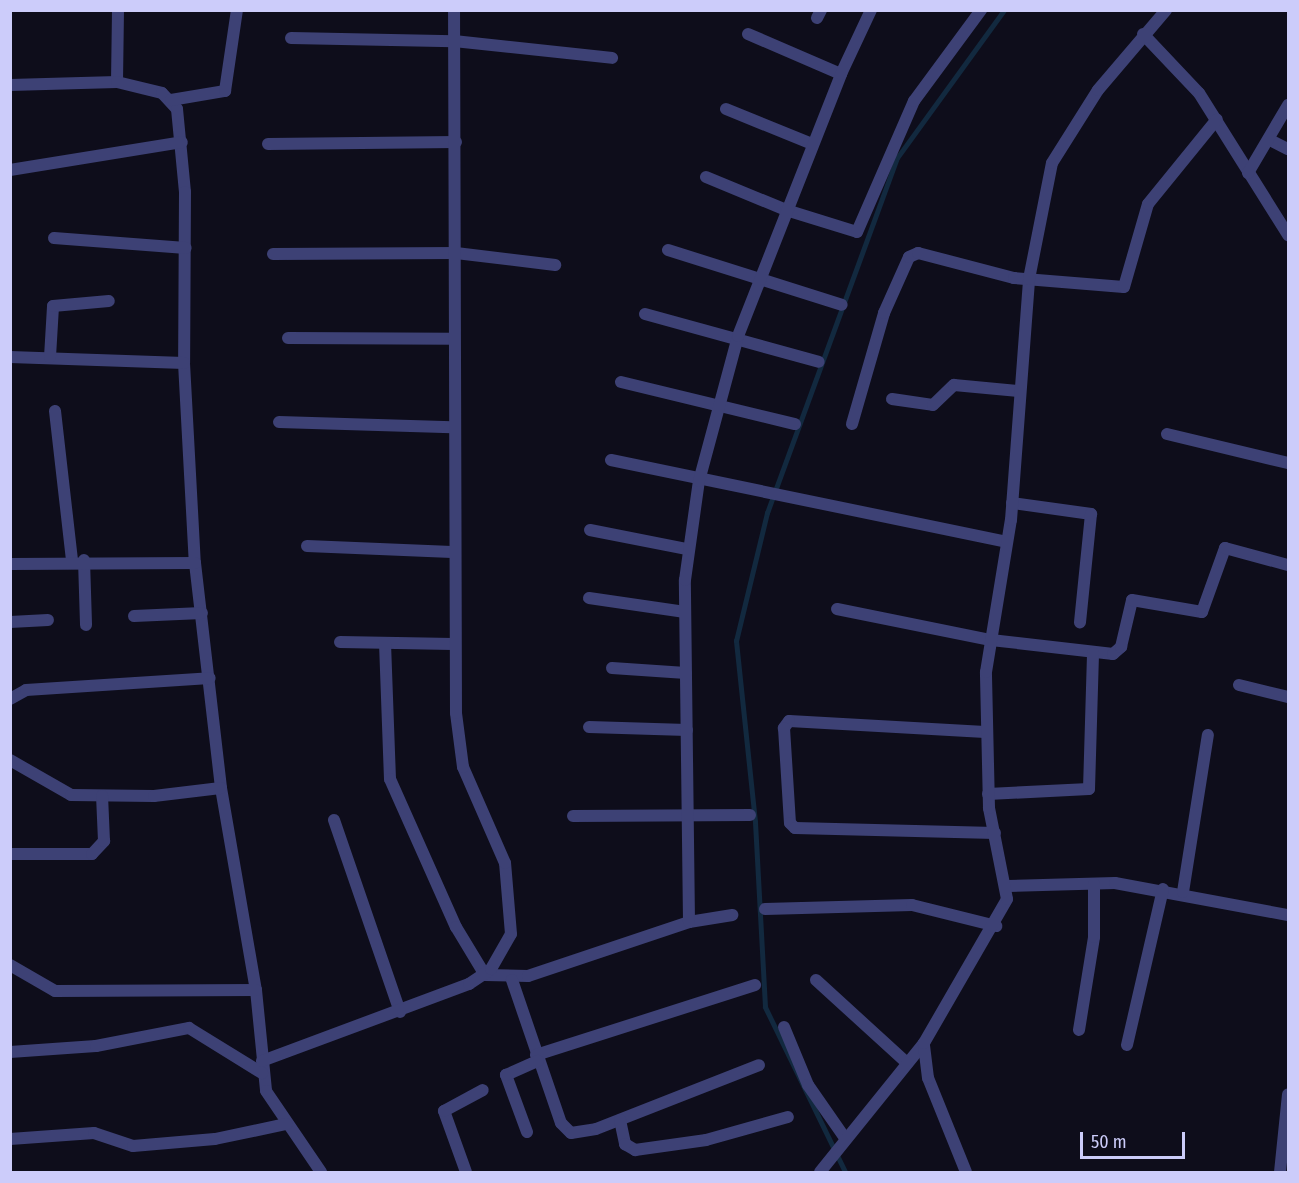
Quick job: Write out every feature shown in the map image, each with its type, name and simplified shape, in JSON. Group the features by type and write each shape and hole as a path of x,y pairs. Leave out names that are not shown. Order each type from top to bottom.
{"street":[{"path":"117,82 118,10"},
{"path":"10,85 117,82 171,100 225,91 237,10"},
{"path":"454,10 456,253 452,427 453,644 463,767 498,842 511,889 511,934 485,975"},
{"path":"688,922 685,612 687,549 699,481 738,336 812,144 841,74 872,10"},
{"path":"706,177 786,210 857,232 914,101 981,10"},
{"path":"820,1173 842,1141 924,1043 996,926 1008,886 988,794 985,732 991,640 1012,503 1029,279 1052,163 1098,90 1143,34 1166,10"},
{"path":"748,34 841,74"},
{"path":"1143,34 1185,75 1217,119 1248,174 1288,235"},
{"path":"291,38 454,41 612,58"},
{"path":"171,100 182,142 186,248 184,363 195,563 221,788 256,990 266,1091 321,1173"},
{"path":"1248,174 1270,140 1288,105"},
{"path":"726,109 812,144"},
{"path":"852,424 884,313 909,257 918,253 1029,279 1127,285 1138,228 1148,204 1217,119"},
{"path":"1270,140 1288,149"},
{"path":"10,170 182,142"},
{"path":"268,144 456,142"},
{"path":"54,238 186,248"},
{"path":"668,250 842,305"},
{"path":"273,254 456,253 555,265"},
{"path":"50,357 53,306 109,301"},
{"path":"645,314 738,336 819,362"},
{"path":"288,338 454,339"},
{"path":"10,357 50,357 123,365 184,363"},
{"path":"621,382 795,424"},
{"path":"892,399 933,405 954,385 1019,392"},
{"path":"55,411 86,625"},
{"path":"279,422 452,427"},
{"path":"1167,434 1288,463"},
{"path":"611,460 699,481 771,492 1007,542"},
{"path":"1012,503 1091,514 1080,622"},
{"path":"590,530 687,549"},
{"path":"307,546 452,552"},
{"path":"837,609 991,640 1093,653 1119,652 1132,600 1202,612 1225,548 1288,565"},
{"path":"10,564 78,560 195,563"},
{"path":"589,598 685,612"},
{"path":"134,616 202,613"},
{"path":"10,622 48,620"},
{"path":"340,642 453,644"},
{"path":"385,643 390,779 456,927 485,975"},
{"path":"988,794 1089,789 1093,653"},
{"path":"612,668 686,673"},
{"path":"10,699 26,690 210,678"},
{"path":"1239,685 1288,697"},
{"path":"985,732 789,721 784,728 790,822 795,828 995,833"},
{"path":"589,728 687,730"},
{"path":"1183,892 1208,735"},
{"path":"10,760 57,792 112,796 221,788"},
{"path":"10,854 92,854 104,841 112,796"},
{"path":"573,816 750,815"},
{"path":"334,820 400,1011"},
{"path":"1008,886 1094,884 1163,889 1288,915"},
{"path":"1079,1030 1094,937 1094,884"},
{"path":"1126,1045 1163,889"},
{"path":"765,909 912,905 996,926"},
{"path":"10,1052 96,1046 189,1028 228,1055 262,1067 485,975 512,980 688,922 732,915"},
{"path":"10,965 55,991 256,990"},
{"path":"512,980 537,1058 566,1129 580,1133 620,1120 759,1065"},
{"path":"816,980 907,1063"},
{"path":"527,1132 506,1075 537,1058 755,985"},
{"path":"784,1027 808,1085 842,1141"},
{"path":"924,1043 928,1078 966,1173"},
{"path":"466,1173 444,1111 483,1090"},
{"path":"1280,1173 1288,1094"},
{"path":"620,1120 625,1144 635,1150 706,1140 788,1117"},
{"path":"10,1139 94,1133 133,1146 215,1139 286,1124"}],"waterway":[{"path":"845,1172 765,1007 755,822 736,641 767,513 897,158 1004,10"}]}
